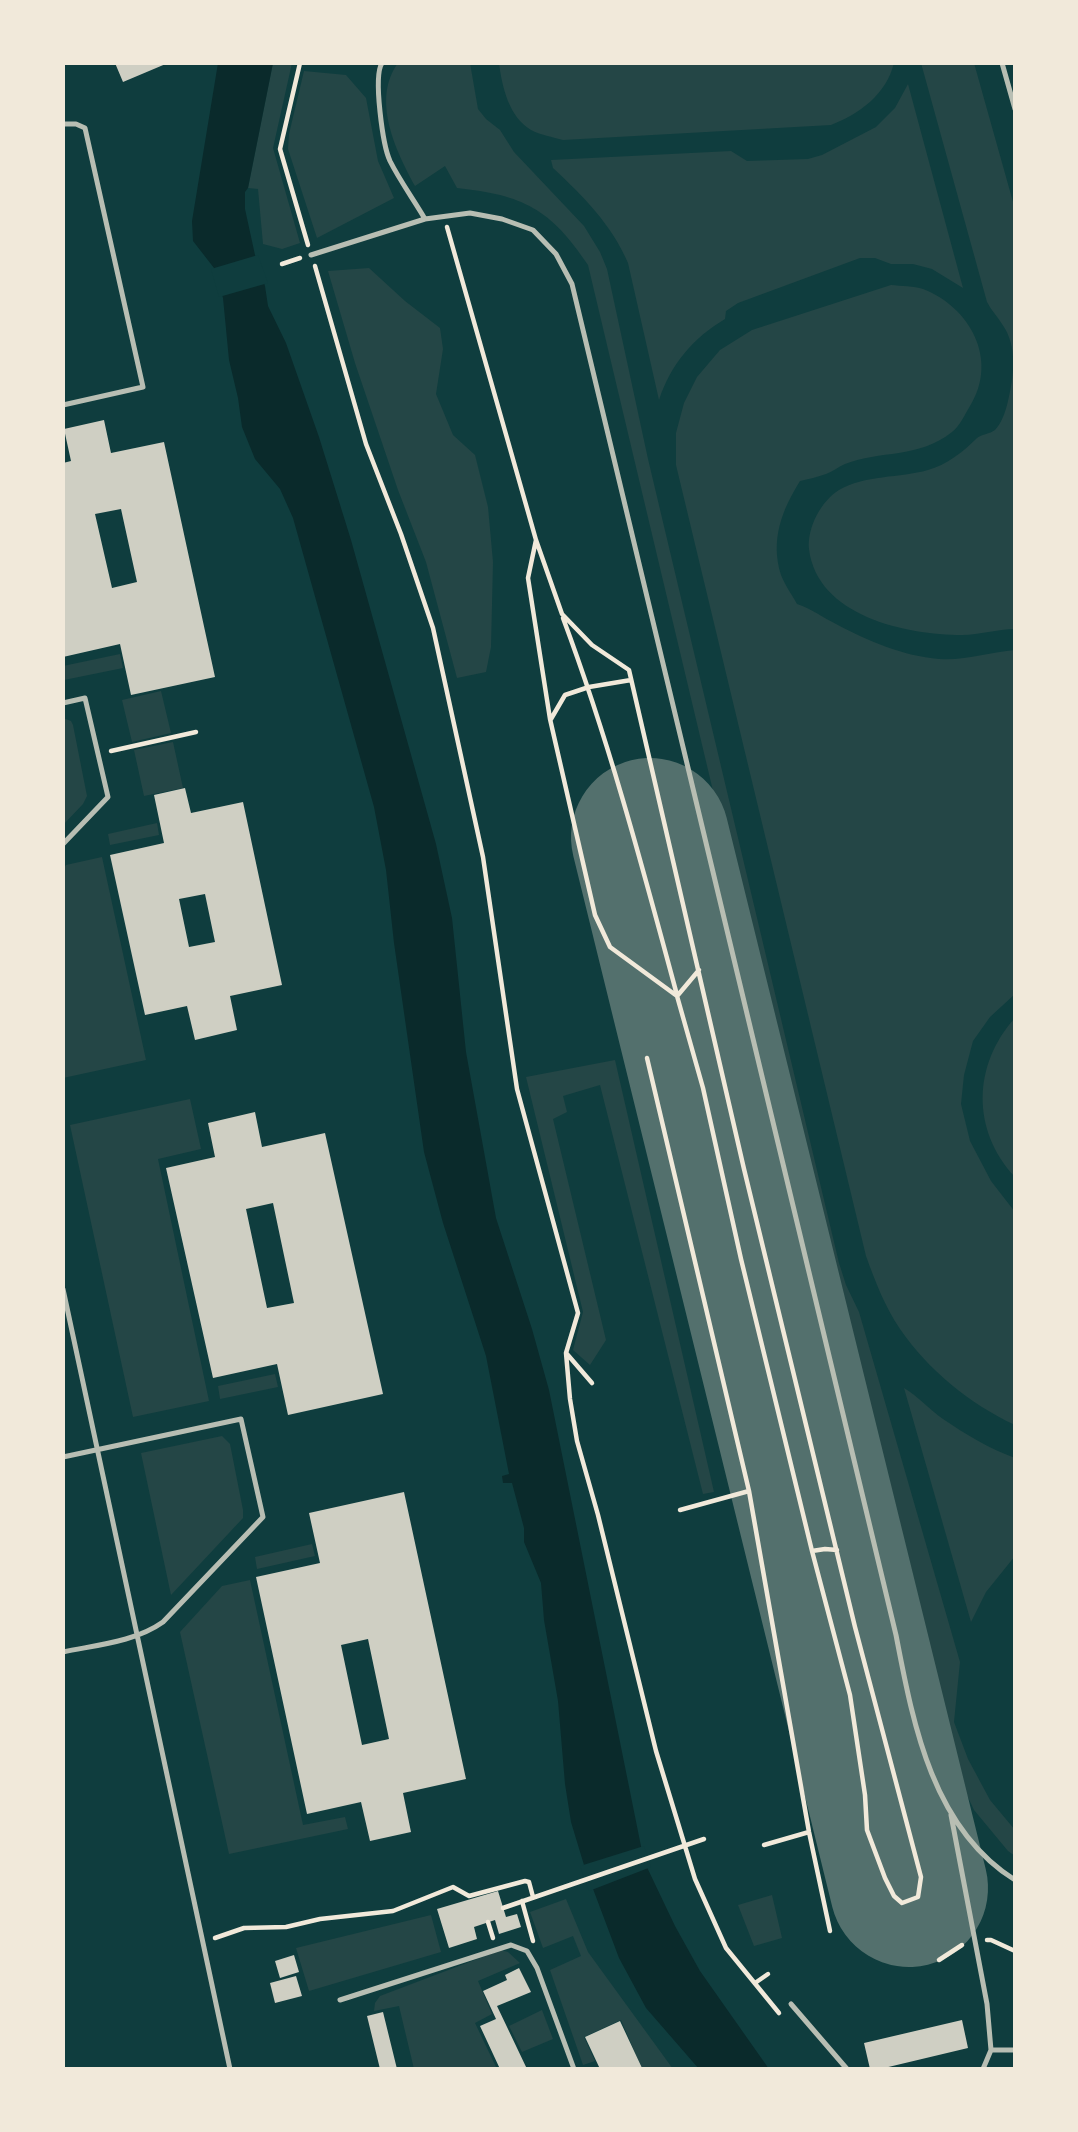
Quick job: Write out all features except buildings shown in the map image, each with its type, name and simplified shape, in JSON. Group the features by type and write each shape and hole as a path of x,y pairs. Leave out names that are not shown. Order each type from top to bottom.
{"lane":[{"path":"382,63 379,66 377,92 389,159 425,219"},
{"path":"1002,63 1015,109"},
{"path":"63,124 76,124 85,128 143,387 63,405"},
{"path":"312,255 425,219 470,213 502,219 533,230 556,254 572,284 893,1622 909,1704 931,1774 951,1814 977,1847 1015,1880"},
{"path":"63,703 85,698 108,797 63,844"},
{"path":"63,1289 230,2069"},
{"path":"63,1457 241,1419 263,1517 163,1622 152,1630 63,1652"},
{"path":"951,1814 987,2004 991,2050 984,2069"},
{"path":"340,2000 510,1945 527,1951 537,1968 574,2069"},
{"path":"791,2004 847,2069"},
{"path":"991,2050 1015,2050"}],"path":[{"path":"300,63 280,149 366,444 433,628 483,857 517,1089 578,1313 566,1353 577,1441 656,1751 695,1879 726,1948 781,2015"},
{"path":"444,216 536,540 562,614 589,687 703,1088 741,1259 850,1695 867,1830 885,1878 894,1896 902,1903 918,1897 921,1877 837,1550 744,1169 629,670 592,645 562,614"},
{"path":"536,540 528,578 550,719 594,915 610,947 677,996"},
{"path":"550,719 565,695 589,687 631,680"},
{"path":"98,754 196,732"},
{"path":"677,996 699,969"},
{"path":"647,1058 749,1491 830,1931"},
{"path":"566,1353 592,1383"},
{"path":"680,1510 749,1491"},
{"path":"813,1551 837,1550"},
{"path":"764,1845 810,1832"},
{"path":"503,1908 704,1839"},
{"path":"203,1942 244,1928 286,1927 320,1919 393,1911 453,1886 469,1896 525,1881 529,1882 533,1897"},
{"path":"522,1901 535,1951 530,1957"},
{"path":"755,1983 768,1974"}],"shaded area":[{"path":"218,63 273,63 245,192 245,209 268,306 286,343 351,540 436,844 452,918 466,1052 496,1218 549,1390 644,1861 700,1971 769,2069 699,2069 646,2008 619,1958 571,1822 558,1701 544,1620 541,1583 524,1542 524,1528 512,1483 503,1483 502,1476 509,1474 486,1356 443,1223 424,1152 386,870 374,807 293,518 280,489 255,459 242,427 229,360 223,298 214,268 193,241 192,221"},
{"path":"273,63 292,63 273,148 300,243 282,249 263,244 258,189 248,188"},
{"path":"398,63 470,63 478,109 500,130 514,152 584,226 607,269 648,459 839,1263 859,1312 960,1662 954,1722 968,1759 990,1800 1015,1830 1015,1856 974,1810 936,1729 588,265 561,230 548,218 533,208 500,195 457,188 445,166 415,186 389,125 387,93 390,77"},
{"path":"499,63 894,63 885,85 870,102 831,125 563,140 531,130 517,117 502,82"},
{"path":"921,63 974,63 1015,209 1015,629 969,635 916,631 867,617 846,606 828,591 816,572 809,549 813,524 832,495 849,485 917,473 941,465 978,437 995,430 1002,420 1008,401 1013,371 1011,342 987,302"},
{"path":"304,71 346,75 366,98 378,161 394,198 317,238 288,149"},
{"path":"908,84 963,288 932,269 913,264 891,264 875,258 860,258 738,303 726,311 725,319 713,326 684,353 659,400 628,263 614,236 586,200 553,168 551,160 731,151 747,161 808,159 822,155 876,127 895,108"},
{"path":"369,268 440,328 443,349 436,394 453,435 475,455 488,507 493,562 491,647 486,672 457,678 426,562 398,490 355,363 328,271"},
{"path":"891,285 923,289 940,297 966,322 975,337 980,354 982,371 978,389 957,427 939,441 912,450 858,460 826,474 800,481 783,514 777,538 778,562 781,575 797,604 886,647 939,659 968,658 1015,650 1015,994 990,1017 973,1041 964,1075 961,1104 970,1141 991,1181 1015,1212 1015,1425 966,1396 923,1358 890,1312 866,1256 676,465 676,433 684,403 697,377 720,350 752,330"},
{"path":"120,654 123,668 64,680 63,666"},
{"path":"161,691 171,733 132,742 122,700"},
{"path":"63,718 71,721 73,725 87,796 63,825"},
{"path":"173,742 183,788 144,796 134,750"},
{"path":"157,823 159,835 110,845 108,834"},
{"path":"102,857 146,1060 63,1078 63,869 66,865"},
{"path":"1015,1018 1015,1177 1001,1159 991,1139 983,1097 991,1056 1001,1036"},
{"path":"615,1060 714,1492 703,1494 600,1085 563,1096 567,1112 553,1119 606,1340 590,1365 573,1350 583,1312 526,1077"},
{"path":"190,1099 201,1149 158,1159 209,1401 133,1417 70,1125"},
{"path":"275,1374 278,1387 220,1399 218,1386"},
{"path":"904,1388 960,1430 1015,1458 1015,1556 986,1592 971,1622"},
{"path":"222,1436 230,1444 243,1518 171,1595 141,1453"},
{"path":"312,1544 315,1556 257,1569 255,1557"},
{"path":"250,1580 303,1825 345,1817 348,1829 229,1854 180,1632 222,1586"},
{"path":"772,1895 782,1938 754,1946 738,1905"},
{"path":"566,1899 588,1952 673,2069 642,2069 621,2020 584,2037 595,2061 583,2065 550,1970 581,1956 573,1936 543,1948 530,1912"},
{"path":"431,1915 441,1952 309,1991 296,1948"},
{"path":"501,1950 508,1952 520,1963 478,1981 492,2014 475,2023 497,2069 414,2069 399,2006 374,2011 380,1996"},
{"path":"542,2010 553,2039 522,2052 509,2026"}],"pier":[{"path":"258,255 268,283 219,297 211,269"},
{"path":"644,1846 651,1867 589,1891 580,1866"}],"runway":[{"path":"650,837 909,1888"}]}
